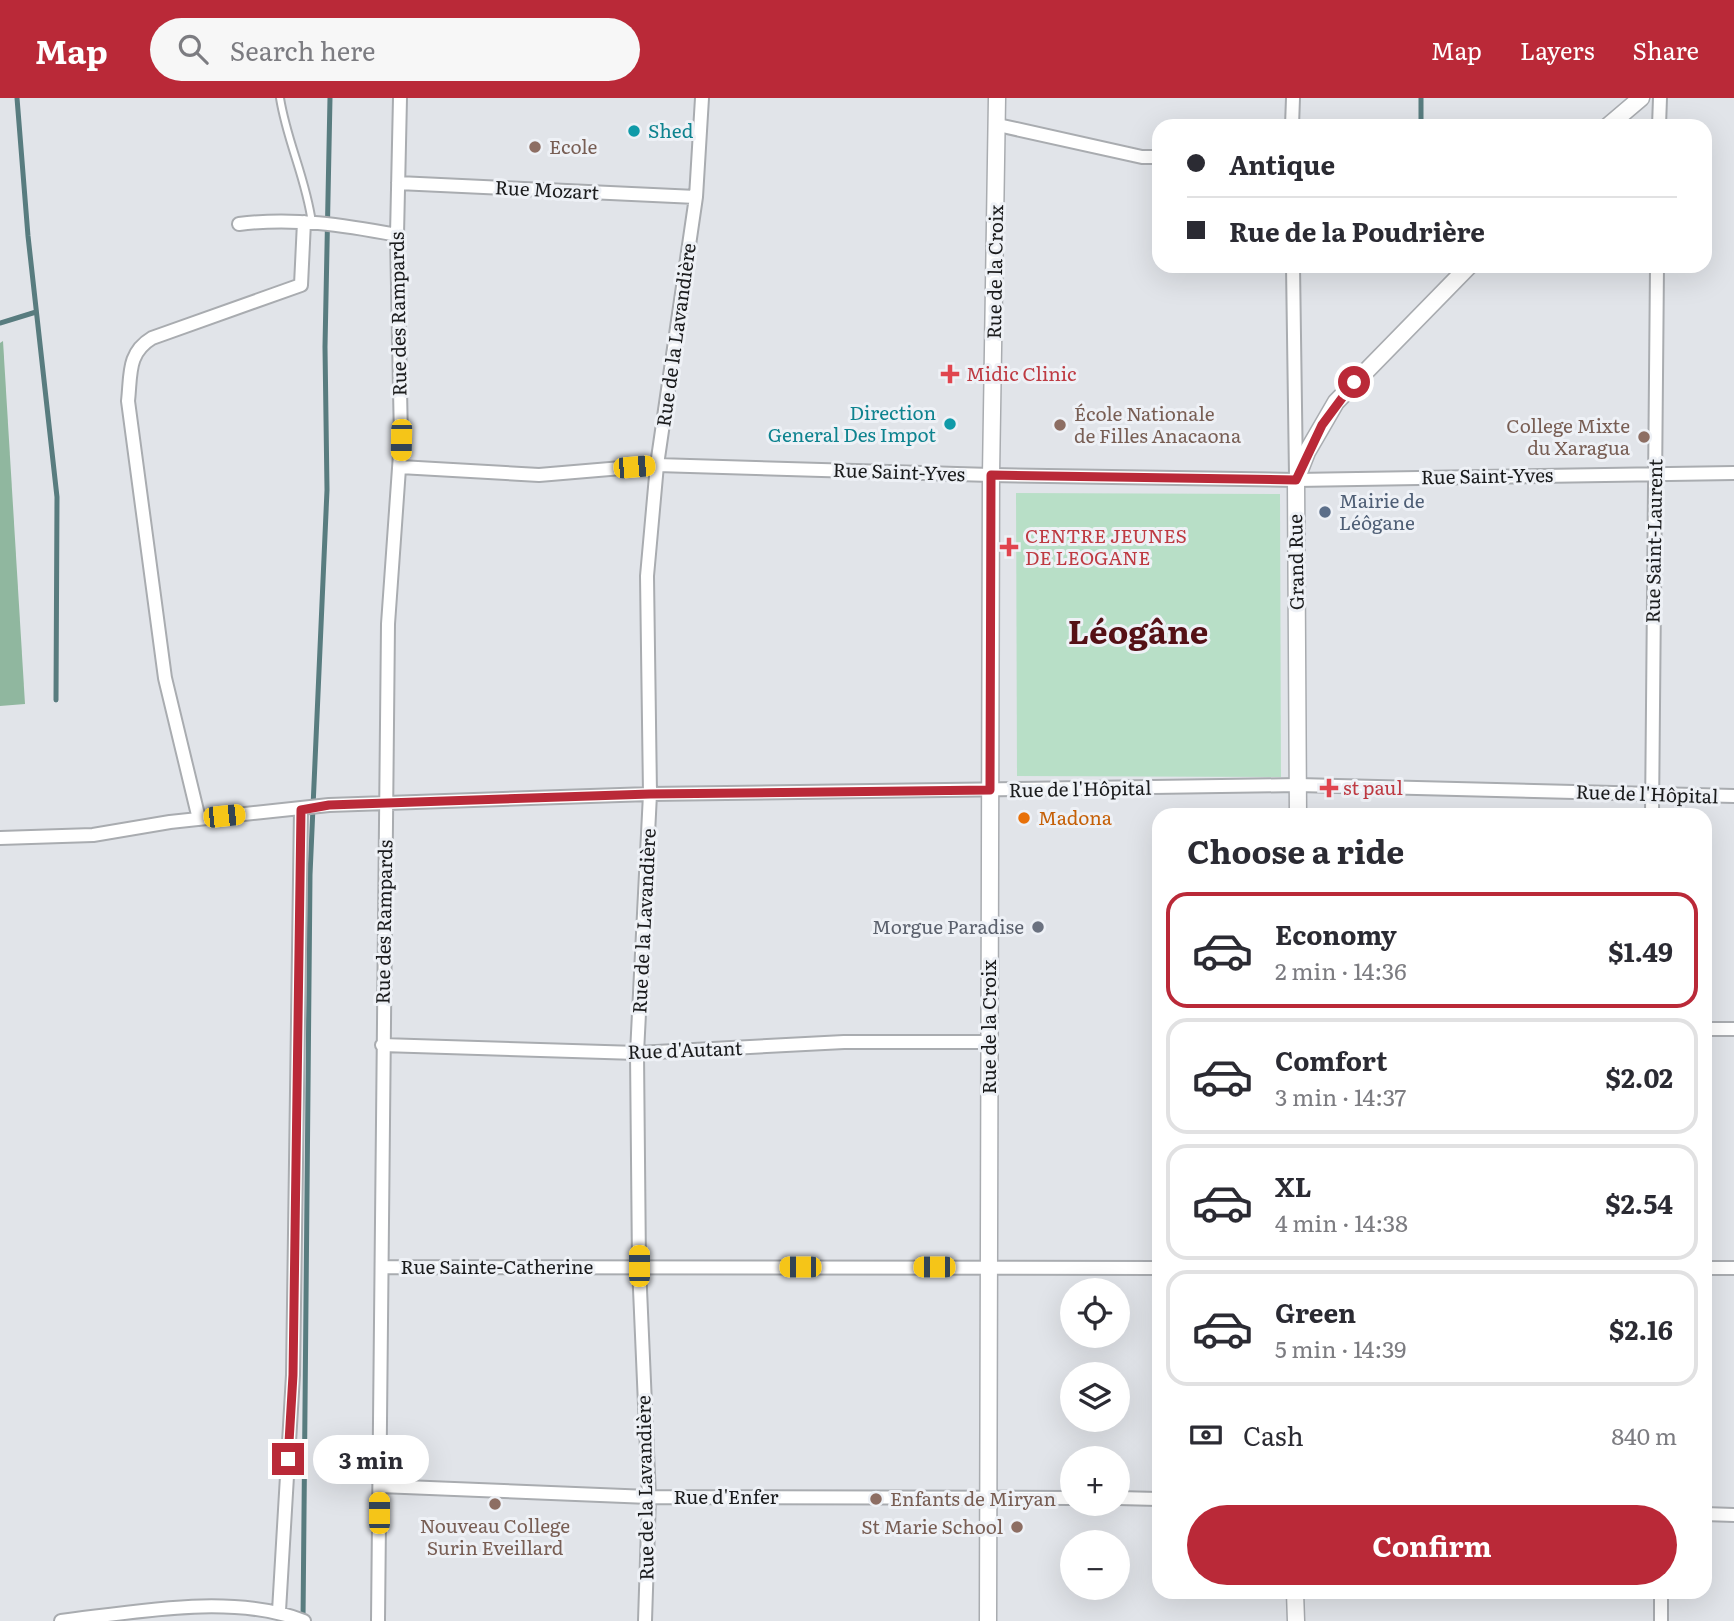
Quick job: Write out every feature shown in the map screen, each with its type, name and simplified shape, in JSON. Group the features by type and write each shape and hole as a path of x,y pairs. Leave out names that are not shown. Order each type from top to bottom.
{"street":[{"name":"Rue des Rampards","path":"378,1621 388,624 400,467 397,235 400,98"},
{"name":"Rue de la Lavandière","path":"645,1621 649,1497 639,1266 638,1053 650,794 647,576 657,465 696,197 702,98"},
{"name":"Rue de la Croix","path":"988,1621 991,475 997,98"},
{"path":"1292,119 1293,98"},
{"path":"1616,119 1641,98"},
{"path":"1659,119 1660,98"},
{"path":"998,125 1152,157"},
{"name":"Rue Mozart","path":"398,183 696,197"},
{"path":"239,224 274,219 338,224 397,235"},
{"path":"199,819 165,678 128,401 132,359 141,345 152,338 301,285 308,222"},
{"name":"Grand Rue","path":"1293,273 1298,808"},
{"path":"1296,480 1307,452 1336,402 1462,273"},
{"name":"Rue Saint-Laurent","path":"1652,808 1657,273"},
{"name":"Rue Saint-Yves","path":"400,467 539,475 657,465 991,475 1296,480 1734,473"},
{"name":"Rue de l'Hôpital","path":"0,838 93,835 199,819 329,805 650,794 1298,785 1734,796"},
{"path":"279,1611 293,1375 301,810"},
{"path":"1712,1029 1734,1029"},
{"name":"Rue d'Autant","path":"382,1045 638,1053 844,1042 989,1042"},
{"name":"Rue Sainte-Catherine","path":"383,1267 1152,1268"},
{"path":"1712,1268 1734,1268"},
{"name":"Rue d'Enfer","path":"380,1486 649,1497 1060,1498"},
{"path":"1130,1498 1152,1499"},
{"path":"1712,1514 1734,1515"},
{"path":"1296,1599 1296,1621"},
{"path":"1661,1599 1661,1621"},
{"path":"61,1621 130,1612 219,1607 279,1611 301,1620"}],"lane":[{"path":"280,98 284,120 307,187 308,222"}],"green space":[{"path":"3,341 25,704 0,706 0,343"},
{"path":"1016,493 1280,494 1281,777 1017,776"}],"waterway":[{"path":"17,98 28,236 57,497 56,700"},
{"path":"303,1621 310,875 327,490 325,347 330,98"},
{"path":"1421,98 1421,119"},
{"path":"0,323 36,312"}],"place":[{"name":"Shed","path":"634,131"},
{"name":"Ecole","path":"535,147"},
{"name":"Midic Clinic","path":"950,374"},
{"name":"Direction General Des Impot","path":"950,424"},
{"name":"École Nationale de Filles Anacaona","path":"1060,425"},
{"name":"College Mixte du Xaragua","path":"1644,437"},
{"name":"Mairie de Léôgane","path":"1325,512"},
{"name":"CENTRE JEUNES DE LEOGANE","path":"1009,547"},
{"name":"st paul","path":"1329,788"},
{"name":"Madona","path":"1024,818"},
{"name":"Morgue Paradise","path":"1038,927"},
{"name":"Enfants de Miryan","path":"876,1499"},
{"name":"Nouveau College Surin Eveillard","path":"495,1504"},
{"name":"St Marie School","path":"1017,1527"}],"district":[{"name":"Léogâne","path":"1138,632"}],"route":[{"path":"288,1459 293,1375 301,810 329,805 650,794 990,790 991,475 1296,480 1322,425 1336,402 1354,382"}]}
